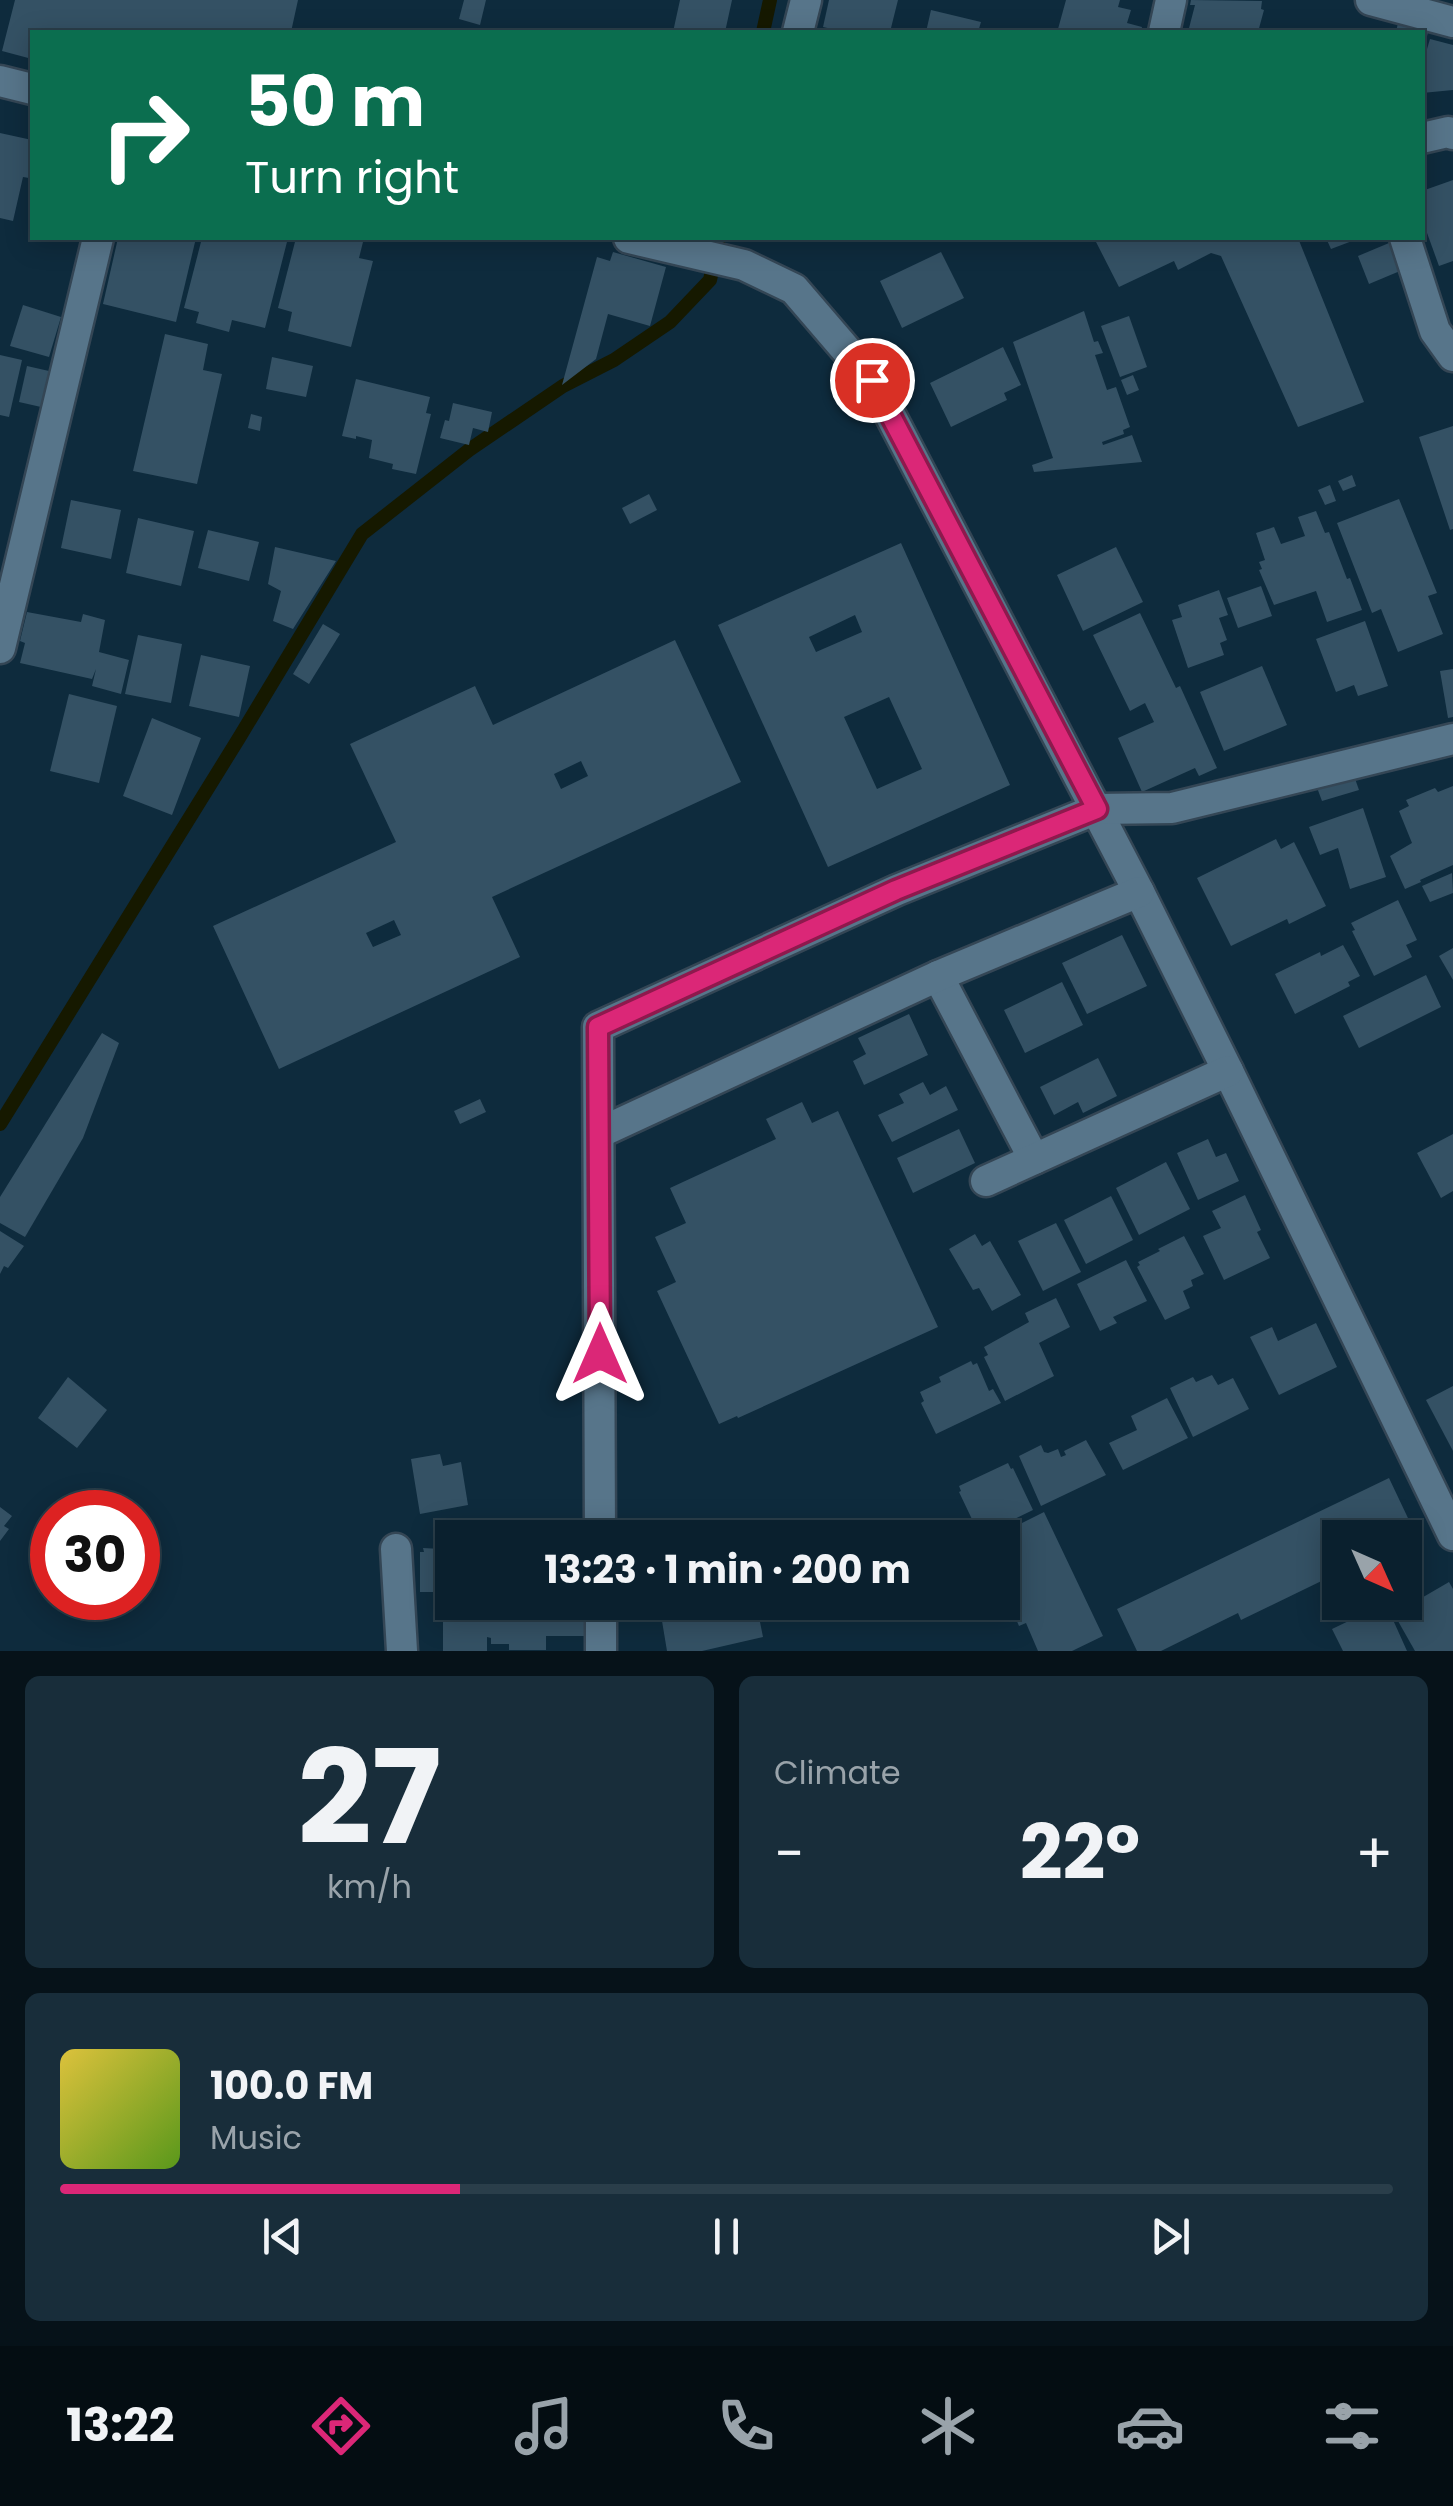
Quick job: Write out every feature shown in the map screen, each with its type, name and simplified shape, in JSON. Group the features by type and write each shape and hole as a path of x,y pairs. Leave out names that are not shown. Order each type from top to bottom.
{"street":[{"path":"798,30 806,0"},
{"path":"1164,30 1171,0"},
{"path":"1370,0 1453,22"},
{"path":"0,81 30,88"},
{"path":"1425,137 1453,134"},
{"path":"0,648 98,240"},
{"path":"647,240 747,251 794,290 872,380 1139,892 1453,1535"},
{"path":"1406,240 1435,331 1453,356"},
{"path":"600,1520 598,1027 896,890 1097,809 1172,808 1453,739"},
{"path":"599,1133 938,976 1139,892"},
{"path":"938,976 1034,1159"},
{"path":"986,1181 1228,1071"},
{"path":"396,1549 402,1651"},
{"path":"600,1620 601,1651"}],"building":[{"path":"15,0 298,0 291,30 30,30 30,58 2,51"},
{"path":"464,0 486,0 480,25 459,19"},
{"path":"680,0 732,0 725,30 673,30"},
{"path":"829,0 898,0 890,30 823,27"},
{"path":"1066,0 1120,0 1118,7 1131,10 1127,23 1142,27 1141,30 1058,29"},
{"path":"1191,0 1262,1 1264,10 1259,30 1189,30 1195,5 1190,5"},
{"path":"931,10 981,22 979,30 926,30"},
{"path":"1398,23 1432,31 1428,32 1425,45 1425,30 1396,30"},
{"path":"1430,39 1453,45 1453,90 1425,93 1425,56"},
{"path":"0,133 30,140 30,172 29,178 23,177 13,221 0,218"},
{"path":"1453,180 1453,261 1439,266 1425,227 1425,190"},
{"path":"118,240 196,240 176,322 103,304"},
{"path":"201,240 287,240 265,328 232,320 229,332 196,323 199,312 184,308"},
{"path":"295,240 364,240 359,258 373,261 351,347 288,331 292,312 278,308"},
{"path":"1095,240 1299,240 1364,402 1298,427 1221,256 1211,253 1178,270 1174,261 1119,287"},
{"path":"1327,240 1355,240 1331,249"},
{"path":"1389,243 1400,271 1369,284 1358,256"},
{"path":"613,252 666,267 650,326 608,314 596,359 562,385 597,257 610,261"},
{"path":"941,252 964,298 902,328 880,281"},
{"path":"23,305 61,317 49,357 10,346"},
{"path":"1084,311 1094,342 1098,341 1103,353 1095,355 1107,390 1116,387 1130,427 1123,430 1124,434 1102,442 1103,445 1132,435 1142,462 1034,472 1032,465 1053,458 1013,342"},
{"path":"1129,316 1147,367 1120,377 1101,326"},
{"path":"165,334 208,344 203,370 222,374 197,484 133,471"},
{"path":"1003,347 1021,385 1004,393 1007,400 951,427 930,383"},
{"path":"0,355 22,360 9,417 0,415"},
{"path":"272,357 313,366 306,397 266,389"},
{"path":"27,366 49,371 41,407 19,402"},
{"path":"1133,375 1139,390 1127,395 1121,380"},
{"path":"356,379 430,397 426,413 431,414 416,474 392,469 393,464 369,458 372,440 342,436"},
{"path":"453,403 492,412 488,432 473,428 469,445 440,438"},
{"path":"251,414 262,417 260,431 248,428"},
{"path":"1453,426 1453,529 1450,530 1419,437"},
{"path":"1352,475 1356,486 1343,491 1338,481"},
{"path":"1330,485 1336,501 1325,505 1318,490"},
{"path":"649,494 657,510 630,524 622,508"},
{"path":"1399,499 1437,593 1428,596 1443,634 1398,652 1381,609 1372,613 1337,523"},
{"path":"71,500 121,510 111,559 61,548"},
{"path":"1316,511 1362,610 1327,622 1316,591 1274,605 1259,570 1259,562 1265,560 1256,533 1274,527 1281,544 1305,536 1298,517"},
{"path":"138,518 194,531 181,586 126,573"},
{"path":"208,530 259,542 249,581 198,568"},
{"path":"901,543 1010,785 828,867 718,625","holes":["855,615 862,632 816,652 809,637","889,697 922,769 877,789 844,717"]},
{"path":"275,547 336,561 293,629 273,621 281,591 268,584"},
{"path":"1116,547 1143,602 1083,631 1057,575"},
{"path":"1261,586 1272,616 1238,628 1227,598"},
{"path":"1219,590 1228,615 1219,618 1227,640 1220,643 1224,655 1188,668 1172,620 1182,617 1178,605"},
{"path":"27,612 81,622 83,614 105,620 99,652 129,660 121,694 92,686 96,669 92,679 20,663"},
{"path":"1140,613 1176,688 1180,686 1217,768 1199,776 1195,768 1142,792 1118,738 1154,722 1145,703 1130,711 1093,635"},
{"path":"1365,621 1388,686 1358,696 1354,685 1336,692 1316,639"},
{"path":"323,624 340,634 309,684 293,674"},
{"path":"138,635 182,644 171,703 125,694"},
{"path":"675,640 741,782 492,897 520,957 279,1069 213,926 396,842 350,744 475,686 493,725","holes":["581,761 588,776 561,789 554,774","394,920 401,935 373,947 366,933"]},
{"path":"201,655 250,666 239,717 189,706"},
{"path":"1262,666 1287,725 1224,751 1200,692"},
{"path":"1453,669 1453,717 1448,718 1440,671"},
{"path":"69,694 117,706 99,783 50,771"},
{"path":"152,718 201,738 172,815 123,796"},
{"path":"1353,773 1359,790 1322,801 1316,785"},
{"path":"1453,786 1453,865 1405,889 1390,856 1412,843 1399,811 1409,806 1406,800 1435,788 1438,792"},
{"path":"1363,808 1386,877 1350,889 1338,848 1320,855 1309,827"},
{"path":"1276,839 1281,849 1294,842 1326,906 1289,924 1287,919 1231,946 1197,878"},
{"path":"1452,873 1453,893 1430,902 1422,886"},
{"path":"1398,900 1417,940 1406,945 1412,957 1374,976 1351,923"},
{"path":"1122,935 1147,986 1087,1014 1062,963"},
{"path":"1343,945 1360,976 1348,982 1350,986 1295,1014 1275,974"},
{"path":"1453,948 1453,980 1439,956"},
{"path":"1426,975 1441,1007 1359,1048 1343,1016"},
{"path":"1062,982 1083,1025 1025,1053 1004,1010"},
{"path":"909,1014 928,1055 864,1085 853,1061 866,1054 858,1038"},
{"path":"102,1033 119,1043 83,1138 25,1237 0,1223 0,1197"},
{"path":"1098,1058 1117,1096 1083,1113 1078,1102 1054,1115 1040,1087"},
{"path":"923,1082 930,1095 946,1086 958,1110 892,1142 878,1115 904,1103 899,1094"},
{"path":"480,1099 486,1112 460,1124 454,1111"},
{"path":"802,1102 812,1123 838,1111 938,1327 719,1424 657,1291 676,1282 655,1237 686,1223 670,1188 776,1139 766,1119"},
{"path":"959,1129 975,1163 913,1193 897,1158"},
{"path":"1453,1134 1453,1191 1441,1198 1417,1153"},
{"path":"1208,1139 1216,1157 1226,1153 1239,1181 1198,1200 1177,1153"},
{"path":"1166,1162 1190,1209 1139,1235 1116,1188"},
{"path":"1245,1195 1270,1258 1224,1280 1203,1236 1221,1228 1212,1211"},
{"path":"1111,1196 1133,1240 1086,1264 1064,1220"},
{"path":"1056,1223 1081,1272 1043,1291 1018,1241"},
{"path":"0,1231 24,1246 0,1274"},
{"path":"975,1234 982,1246 990,1241 1021,1295 992,1311 979,1288 973,1290 949,1249"},
{"path":"1184,1236 1204,1274 1191,1280 1193,1286 1183,1291 1190,1308 1165,1320 1137,1267 1138,1262"},
{"path":"1126,1260 1147,1301 1113,1317 1117,1323 1100,1331 1077,1284"},
{"path":"1056,1298 1070,1327 1039,1343 1054,1376 1005,1401 984,1357 988,1355 984,1347 1029,1322 1025,1313"},
{"path":"1316,1323 1337,1367 1279,1395 1250,1337 1272,1327 1278,1341"},
{"path":"971,1361 973,1365 977,1363 989,1391 993,1389 1001,1403 936,1434 920,1392"},
{"path":"1212,1375 1218,1385 1233,1378 1249,1409 1193,1437 1170,1388 1193,1377 1196,1382"},
{"path":"68,1377 107,1410 77,1448 38,1418"},
{"path":"1453,1386 1453,1451 1426,1400"},
{"path":"1167,1398 1188,1438 1123,1470 1109,1443 1137,1430 1131,1416"},
{"path":"1086,1440 1106,1475 1041,1506 1019,1456 1041,1445 1048,1453 1058,1449 1061,1457 1066,1455 1064,1451"},
{"path":"440,1454 443,1466 461,1462 468,1505 420,1514 411,1459"},
{"path":"1008,1463 1033,1510 1013,1520 972,1520 959,1486"},
{"path":"1389,1478 1409,1520 1322,1520 1322,1581 1241,1620 1238,1613 1161,1651 1137,1651 1117,1609"},
{"path":"0,1507 12,1516 0,1541"},
{"path":"1044,1512 1103,1636 1072,1651 1038,1651 1026,1623 1019,1626 1020,1524"},
{"path":"423,1548 435,1549 435,1592 420,1592 420,1552 424,1552"},
{"path":"1449,1582 1453,1589 1453,1651 1415,1651 1397,1620 1422,1620 1422,1598"},
{"path":"443,1620 584,1620 584,1636 546,1636 546,1650 509,1650 509,1644 491,1644 487,1637 487,1651 443,1651"},
{"path":"760,1620 763,1637 702,1651 667,1651 662,1621"},
{"path":"1351,1620 1393,1620 1407,1651 1343,1651 1332,1629"}],"waterway":[{"path":"763,30 770,0"},
{"path":"0,1124 362,534 469,450 563,386 614,360 670,322 710,280 719,240"}],"route":[{"path":"600,1354 598,1027 896,890 1097,809 872,380"}]}
